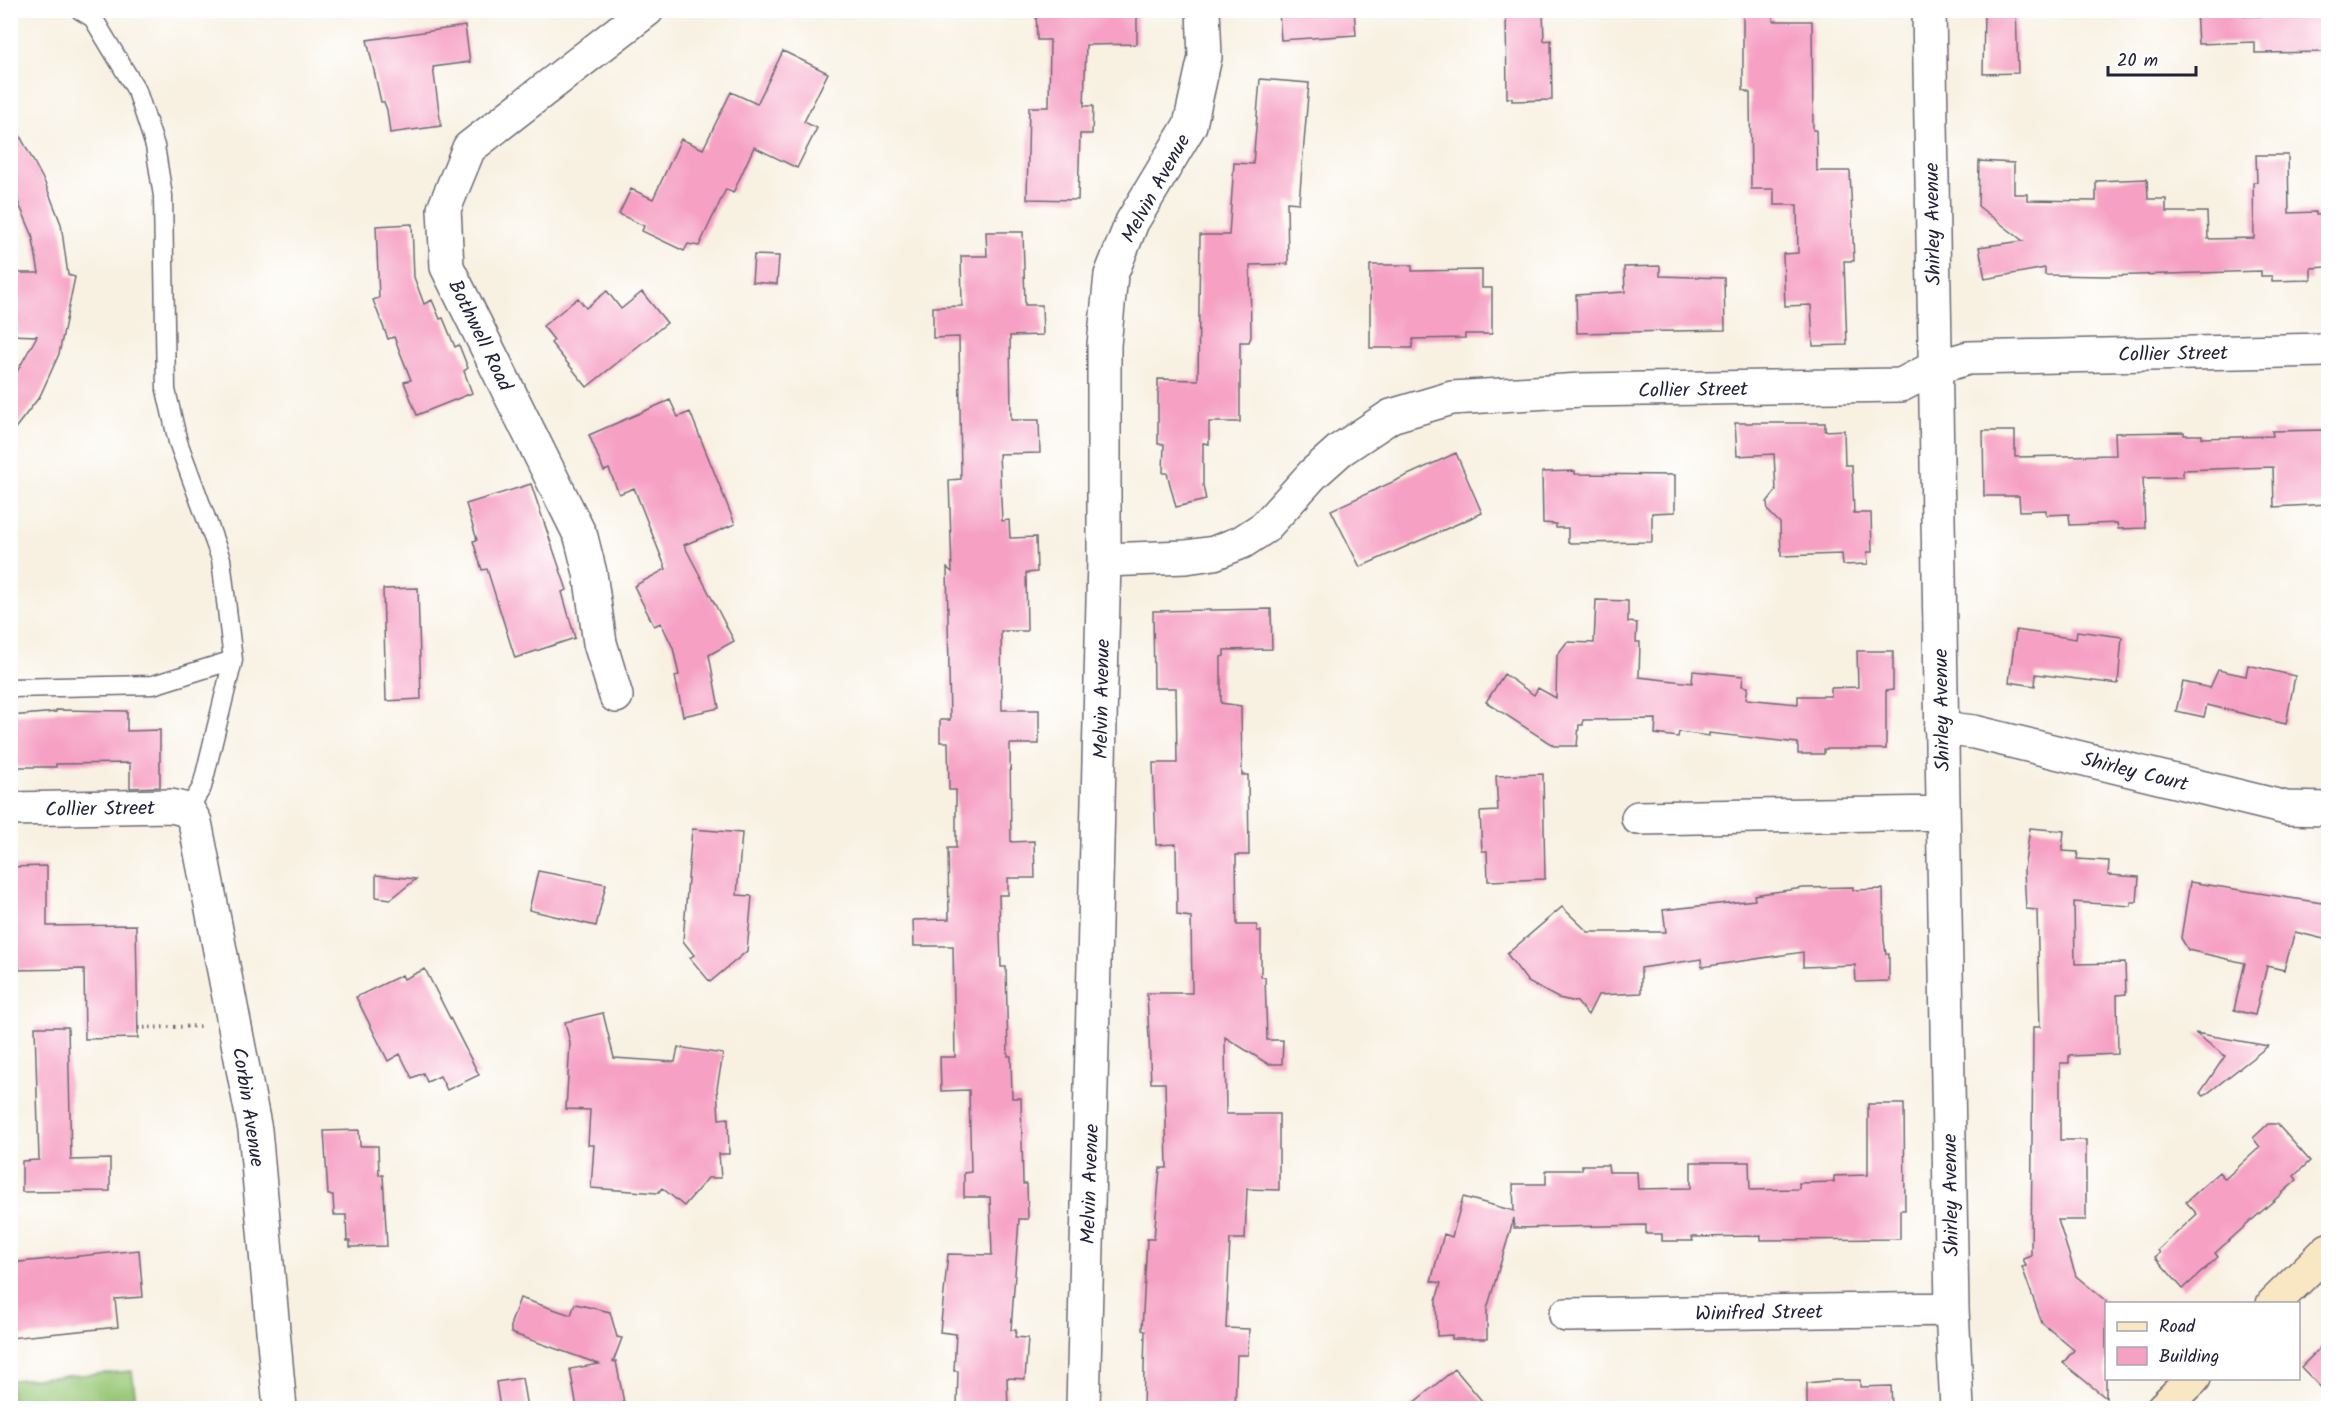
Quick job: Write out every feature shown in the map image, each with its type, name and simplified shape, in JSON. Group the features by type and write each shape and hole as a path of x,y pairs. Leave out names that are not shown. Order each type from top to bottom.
{"main road":[{"path":"2275,1302 2328,1250"},
{"path":"2163,1408 2192,1380"}],"street":[{"name":"Bothwell Road","path":"616,696 600,643 590,573 581,537 447,267 444,210 469,148 646,10"},
{"name":"Melvin Avenue","path":"1083,1408 1104,560 1104,345 1111,275 1132,222 1190,125 1205,57 1203,10"},
{"name":"Shirley Avenue","path":"1929,10 1952,1309 1957,1408"},
{"name":"Collier Street","path":"1104,560 1186,557 1215,553 1242,542 1265,527 1313,474 1340,450 1392,416 1452,398 1581,390 1901,385 1934,368 1968,357 2328,350"},
{"name":"Shirley Court","path":"1941,728 1974,732 2286,808 2328,809"},
{"name":"Collier Street","path":"10,809 171,806 188,810"},
{"name":"Corbin Avenue","path":"188,810 195,822 255,1130 280,1408"},
{"path":"1638,818 1943,813"},
{"name":"Winifred Street","path":"1566,1315 1952,1309"}],"lane":[{"path":"80,10 93,18 136,91 155,146 163,196 166,390 178,442 221,559 233,660 202,787 188,810"},
{"path":"10,688 153,685 233,660"}],"path":[{"path":"138,1028 211,1025"}],"green space":[{"path":"132,1371 137,1408 11,1408 11,1380"}],"building":[{"path":"1036,10 1137,10 1137,44 1086,45 1084,106 1093,106 1092,134 1080,134 1078,200 1027,199 1029,107 1049,107 1050,40 1037,40"},
{"path":"1279,10 1354,10 1356,35 1281,40"},
{"path":"1506,10 1543,10 1544,41 1551,40 1552,100 1512,101 1512,98 1507,98"},
{"path":"1984,10 2016,10 2018,73 1983,74"},
{"path":"2196,10 2244,10 2244,16 2324,16 2326,52 2255,53 2255,42 2198,44"},
{"path":"1743,13 1773,13 1773,21 1812,21 1813,130 1816,130 1817,171 1850,171 1854,261 1844,261 1847,345 1813,346 1811,305 1785,306 1783,254 1798,253 1797,205 1774,205 1774,189 1751,189 1750,93 1743,90"},
{"path":"465,26 470,62 433,67 441,126 390,133 387,110 384,102 381,102 367,40"},
{"path":"783,51 828,73 804,122 817,128 797,168 754,147 733,193 726,189 699,246 688,244 684,251 642,231 644,226 619,214 631,189 653,199 681,139 703,149 731,92 757,104"},
{"path":"1260,79 1309,83 1299,203 1287,202 1288,264 1250,265 1251,337 1249,342 1240,342 1240,422 1209,422 1209,444 1203,443 1203,485 1206,500 1176,507 1167,473 1163,473 1164,444 1158,444 1158,379 1198,380 1200,235 1229,235 1234,163 1253,164"},
{"path":"10,117 45,183 61,224 68,275 75,277 59,354 40,396 10,435 10,384 37,336 10,335 13,273 39,273 32,234 10,183"},
{"path":"2256,155 2288,155 2289,213 2328,214 2328,267 2311,268 2311,280 2272,281 2272,276 2261,276 2261,271 2106,276 2045,275 2045,268 1985,279 1979,247 2023,241 1978,206 1979,161 2014,163 2014,194 2027,194 2027,200 2096,201 2096,181 2147,179 2148,199 2166,199 2166,212 2207,212 2208,239 2254,238 2253,182 2257,182"},
{"path":"412,224 414,277 424,304 432,300 440,319 443,318 455,347 459,345 468,368 464,371 472,393 417,415 404,382 411,380 394,337 388,339 373,300 379,298 376,226"},
{"path":"986,232 1023,232 1025,305 1042,305 1043,335 1010,336 1011,420 1039,420 1040,453 999,454 1002,521 1009,520 1010,538 1036,537 1037,572 1026,573 1027,631 1001,631 1002,710 1039,710 1039,744 1010,744 1011,842 1034,841 1035,878 1008,878 1008,895 999,895 1001,967 1006,967 1008,1056 1011,1056 1012,1098 1021,1098 1023,1184 1027,1184 1028,1219 1019,1219 1011,1330 1016,1330 1015,1337 1028,1338 1025,1379 1007,1378 1008,1408 957,1408 958,1371 954,1371 956,1334 940,1332 948,1254 992,1255 990,1197 964,1197 964,1173 971,1172 969,1090 941,1091 940,1057 955,1057 953,946 914,946 913,920 949,919 948,848 956,848 956,790 949,790 948,742 940,742 940,720 950,720 947,568 952,572 949,480 961,479 959,337 933,338 933,307 962,306 961,256 987,256"},
{"path":"754,255 779,256 777,284 752,282"},
{"path":"1370,265 1412,265 1412,271 1482,270 1482,288 1492,288 1492,334 1465,334 1465,338 1413,339 1412,348 1370,348"},
{"path":"1660,266 1660,276 1724,278 1725,330 1577,333 1576,295 1625,292 1624,267"},
{"path":"607,291 621,309 642,292 667,323 587,387 551,343 554,340 543,326 578,298 586,308"},
{"path":"670,400 678,417 690,412 735,524 684,545 734,641 709,655 719,708 683,716 675,676 679,675 673,648 661,623 654,626 634,586 666,569 634,488 619,494 609,469 604,471 589,435"},
{"path":"1735,423 1825,423 1825,431 1844,430 1845,465 1852,465 1854,513 1871,513 1872,552 1867,552 1868,564 1843,565 1842,554 1781,556 1780,523 1768,511 1767,502 1776,491 1774,454 1737,456"},
{"path":"2328,430 2328,504 2274,507 2273,467 2183,470 2183,477 2143,478 2145,528 2118,529 2117,523 2070,525 2069,514 2046,515 2046,510 2020,511 2019,496 1984,496 1983,431 2015,431 2015,457 2116,455 2115,433 2184,432 2184,435 2202,435 2202,438 2273,436 2272,431"},
{"path":"1456,453 1482,513 1360,567 1331,510"},
{"path":"1575,471 1575,474 1675,475 1675,512 1652,513 1652,542 1568,543 1568,528 1556,528 1556,524 1543,523 1542,472"},
{"path":"531,484 567,590 562,592 575,638 515,658 487,569 482,570 473,541 477,540 466,504"},
{"path":"418,588 421,699 386,701 383,589"},
{"path":"1596,600 1628,601 1628,622 1637,623 1636,642 1640,642 1639,677 1692,683 1693,671 1743,676 1742,686 1748,687 1746,699 1798,704 1798,696 1831,696 1831,688 1858,687 1857,651 1893,651 1893,690 1886,691 1886,749 1824,749 1824,754 1798,754 1798,743 1709,733 1709,736 1679,732 1678,737 1655,734 1656,719 1583,720 1583,725 1579,725 1577,746 1554,746 1486,702 1504,674 1534,695 1538,688 1556,698 1557,655 1567,642 1594,643"},
{"path":"1271,609 1272,649 1224,650 1224,656 1221,657 1221,703 1241,706 1242,775 1248,775 1249,855 1236,855 1237,925 1257,925 1257,931 1261,931 1261,977 1265,977 1267,1040 1283,1040 1282,1064 1268,1064 1225,1037 1226,1114 1279,1114 1279,1190 1247,1189 1245,1239 1230,1239 1226,1328 1249,1329 1248,1355 1237,1355 1235,1408 1143,1408 1145,1331 1142,1330 1147,1239 1154,1239 1160,1168 1167,1168 1165,1083 1151,1083 1147,993 1192,993 1191,917 1177,915 1176,844 1156,845 1153,763 1177,763 1176,688 1154,688 1153,611"},
{"path":"2016,630 2076,639 2077,631 2122,637 2118,684 2036,674 2035,686 2009,682"},
{"path":"2248,665 2295,676 2286,724 2207,705 2204,717 2176,711 2183,682 2210,688 2218,670 2246,676"},
{"path":"56,710 127,711 127,731 160,730 160,787 130,788 130,763 10,767 10,716 56,712"},
{"path":"1543,774 1545,879 1488,881 1487,851 1482,851 1480,812 1498,811 1496,776"},
{"path":"2030,828 2064,831 2062,851 2078,852 2077,859 2109,861 2108,875 2139,877 2137,902 2131,902 2131,906 2074,902 2075,964 2125,963 2126,994 2117,995 2118,1054 2069,1056 2069,1063 2060,1063 2060,1140 2086,1140 2086,1220 2058,1220 2076,1276 2106,1301 2106,1398 2063,1363 2074,1350 2042,1323 2022,1267 2026,1266 2023,1259 2031,1256 2033,1027 2040,1027 2037,910 2026,909 2024,870"},
{"path":"692,829 742,833 737,895 752,896 747,951 710,982 690,958 694,955 683,941"},
{"path":"47,866 47,926 136,925 138,1038 85,1039 84,969 10,970 10,867"},
{"path":"538,871 606,884 596,926 529,910"},
{"path":"376,875 416,879 391,899 376,897"},
{"path":"2190,882 2328,904 2328,940 2295,932 2284,970 2267,966 2255,1015 2234,1010 2245,963 2188,950 2181,938"},
{"path":"1853,887 1853,890 1883,889 1884,940 1886,954 1889,954 1889,981 1856,982 1855,965 1803,967 1803,952 1702,967 1701,959 1641,968 1641,993 1598,995 1588,1015 1577,1002 1558,998 1528,982 1507,954 1562,907 1588,932 1666,932 1663,910 1755,900 1754,895 1803,888"},
{"path":"425,969 479,1075 447,1090 440,1076 427,1082 423,1073 412,1078 400,1054 388,1061 356,997 402,975 404,979"},
{"path":"603,1013 614,1058 675,1062 678,1047 723,1054 717,1088 719,1119 728,1118 729,1154 719,1154 721,1178 708,1178 684,1206 662,1188 658,1193 591,1188 594,1145 588,1145 590,1110 566,1109 570,1043 565,1022"},
{"path":"35,1027 68,1027 71,1160 110,1159 110,1191 22,1192 22,1161 39,1160"},
{"path":"2195,1033 2268,1046 2204,1096 2200,1093 2225,1056"},
{"path":"1868,1104 1904,1104 1905,1210 1900,1210 1900,1239 1761,1240 1761,1236 1692,1237 1693,1241 1662,1241 1662,1234 1646,1234 1646,1225 1514,1228 1514,1218 1487,1309 1487,1339 1452,1339 1452,1335 1437,1336 1436,1300 1441,1283 1431,1281 1444,1234 1452,1237 1463,1197 1514,1211 1513,1184 1546,1184 1546,1170 1582,1170 1582,1165 1608,1165 1609,1172 1637,1172 1638,1189 1691,1188 1691,1162 1749,1162 1750,1190 1799,1189 1799,1183 1834,1182 1834,1176 1868,1175"},
{"path":"2268,1124 2277,1124 2310,1161 2294,1176 2297,1180 2215,1253 2218,1257 2183,1289 2155,1257 2160,1253 2158,1250 2197,1214 2186,1202 2219,1172 2225,1179 2260,1147 2253,1138"},
{"path":"359,1130 360,1146 378,1146 379,1175 383,1175 387,1246 350,1247 350,1241 347,1241 346,1215 334,1215 333,1195 328,1195 324,1131"},
{"path":"139,1250 143,1297 115,1299 118,1327 10,1338 10,1263"},
{"path":"520,1298 571,1315 575,1304 610,1312 617,1337 622,1338 613,1362 616,1361 625,1408 577,1408 570,1369 599,1364 511,1333 511,1323"},
{"path":"2328,1340 2328,1395 2301,1367"},
{"path":"1455,1369 1488,1408 1407,1408"},
{"path":"522,1378 527,1408 500,1408 496,1382"},
{"path":"1860,1380 1860,1387 1891,1386 1892,1408 1807,1408 1807,1383"}]}
